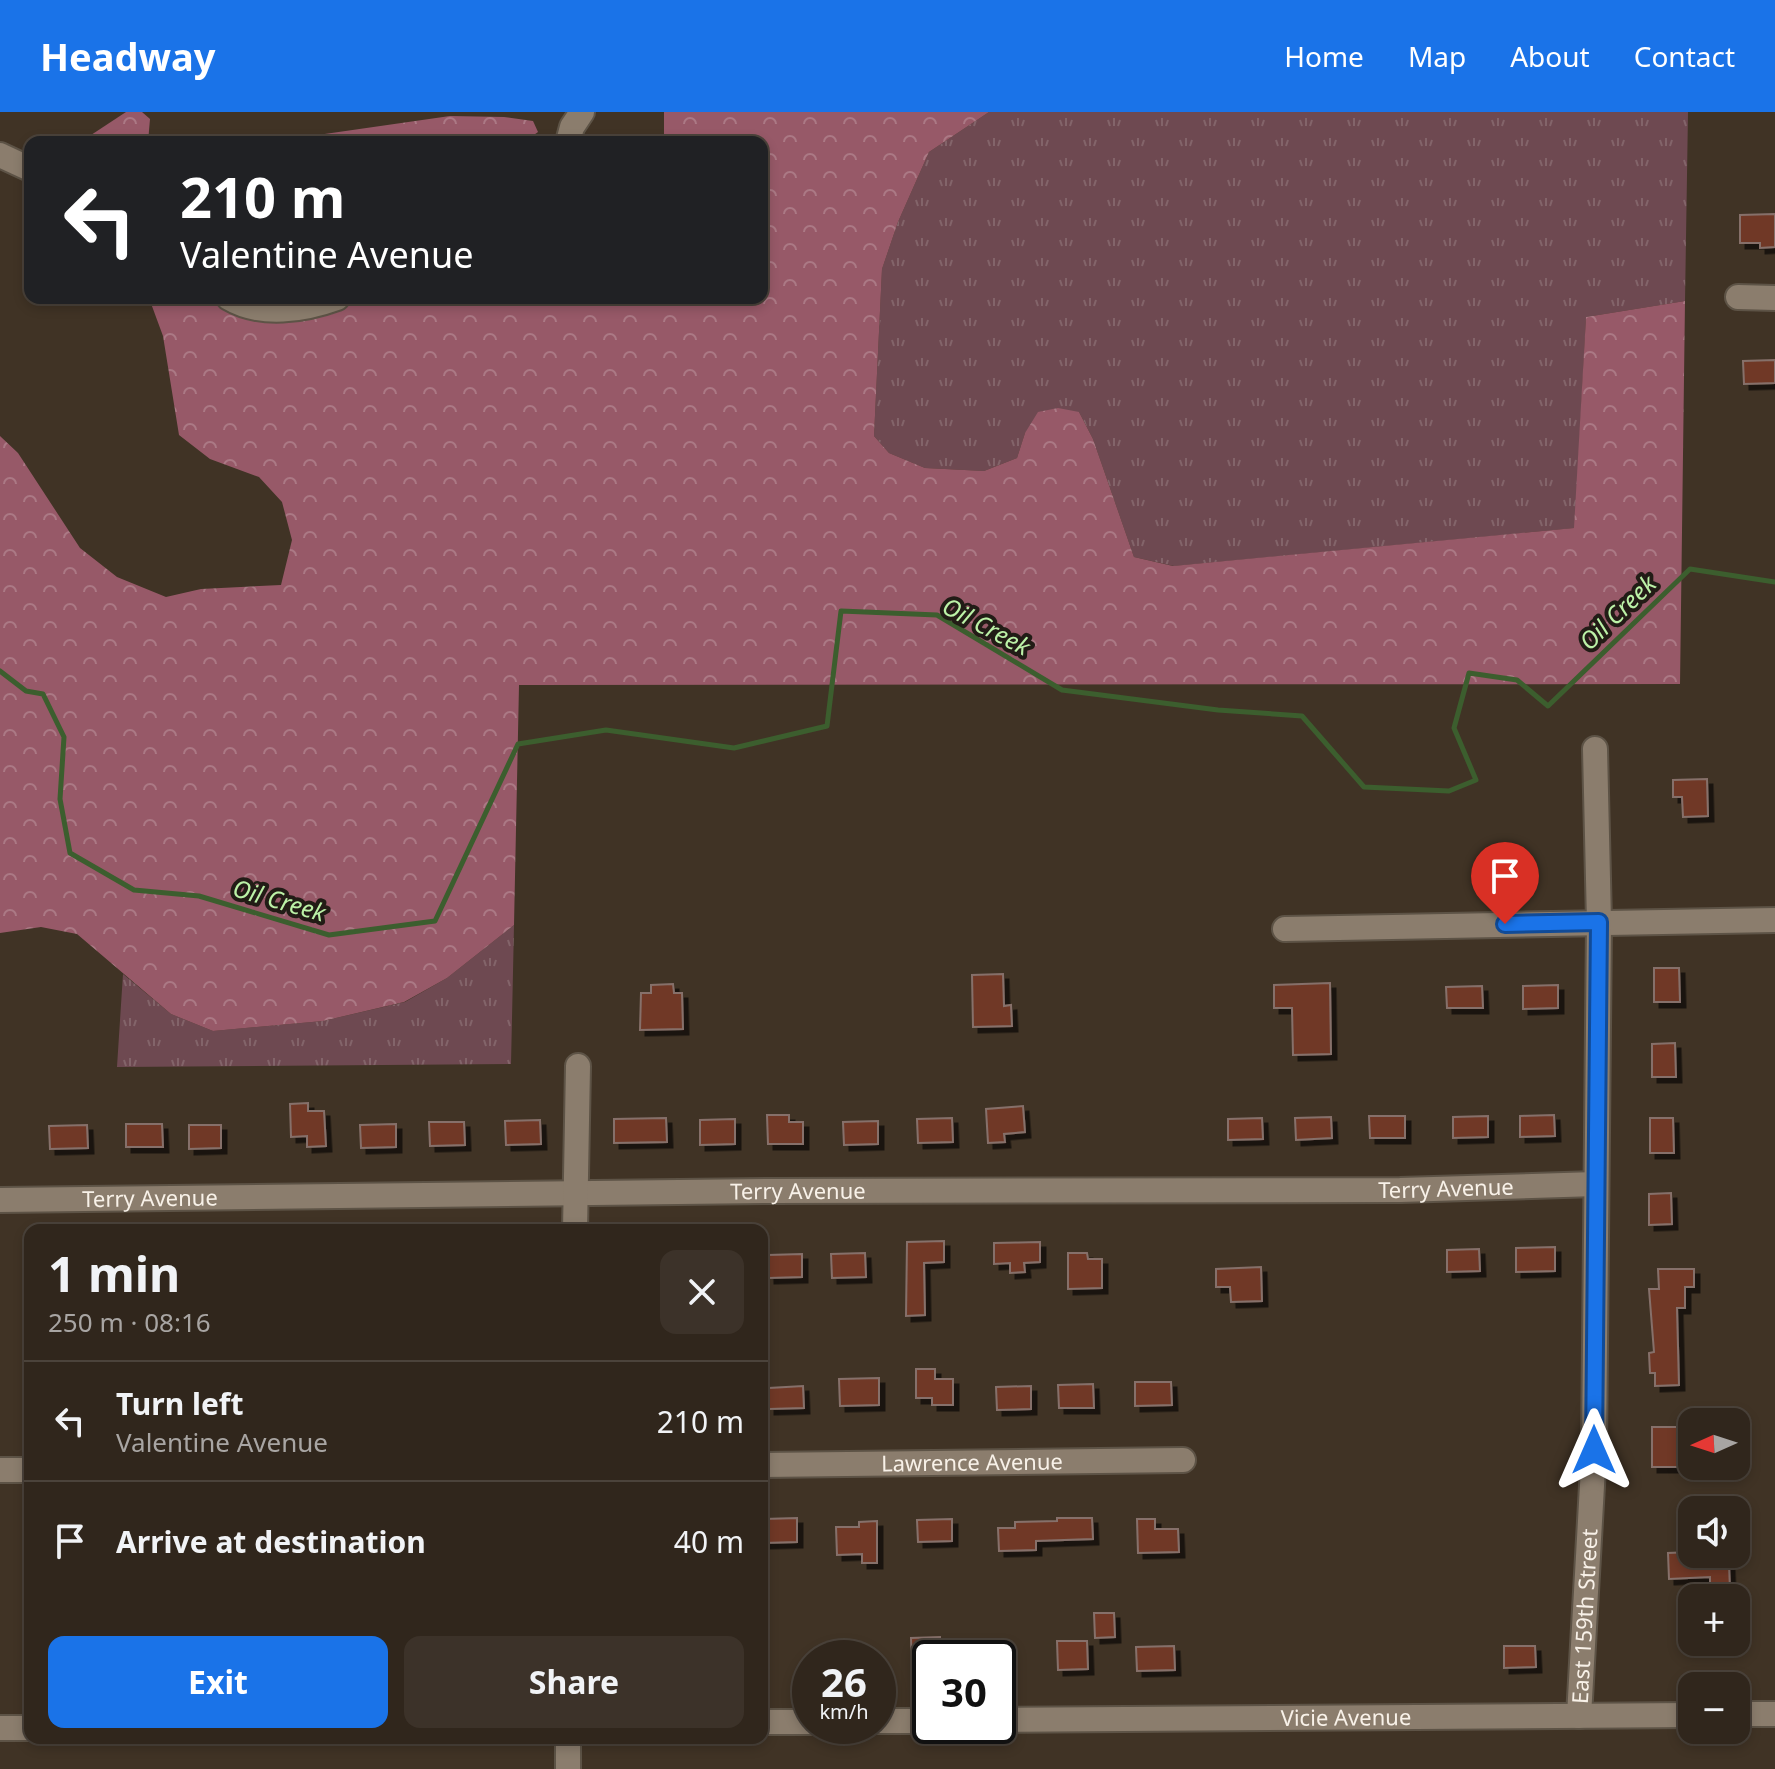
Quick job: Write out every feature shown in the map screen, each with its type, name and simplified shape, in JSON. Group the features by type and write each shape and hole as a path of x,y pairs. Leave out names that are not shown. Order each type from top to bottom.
{"street":[{"path":"570,136 582,112"},
{"path":"0,155 24,166"},
{"path":"1738,297 1775,298"},
{"path":"240,304 263,309 321,304"},
{"name":"East 159th Street","path":"1579,1716 1594,1450 1599,922 1595,749"},
{"path":"1285,929 1775,920"},
{"path":"575,1224 578,1066"},
{"name":"Terry Avenue","path":"0,1200 576,1193 1400,1190 1596,1184"},
{"name":"Lawrence Avenue","path":"768,1465 1183,1460"},
{"path":"0,1470 24,1470"},
{"path":"1750,1714 1775,1714"},
{"name":"Vicie Avenue","path":"1016,1720 1678,1715"},
{"path":"768,1722 792,1722"},
{"path":"0,1728 24,1728"},
{"path":"568,1744 568,1769"}],"green space":[{"path":"126,112 142,112 150,119 149,136 90,136"},
{"path":"664,112 989,112 929,152 898,222 882,269 874,436 889,453 925,468 984,471 1017,458 1025,433 1038,412 1058,408 1079,412 1093,439 1134,557 1173,566 1574,528 1586,317 1685,301 1680,684 519,685 514,925 447,978 404,1002 323,1021 213,1031 171,1014 77,934 41,927 0,933 0,436 18,453 80,548 117,577 166,597 201,589 281,585 292,540 282,502 259,477 210,459 179,435 163,336 151,304 768,304 768,136 664,136"},
{"path":"989,112 1688,112 1685,301 1586,317 1575,528 1174,566 1134,557 1093,439 1079,412 1025,433 1017,458 984,471 925,468 889,453 874,436 882,269 898,222 929,152"},
{"path":"450,116 533,121 538,132 532,136 311,136"},
{"path":"514,925 511,1064 117,1067 123,974 171,1014 213,1031 323,1021 405,1002 447,978"}],"building":[{"path":"1775,214 1775,247 1760,248 1760,243 1740,243 1740,215"},
{"path":"1775,360 1775,383 1744,384 1743,361"},
{"path":"1707,779 1708,816 1683,817 1682,797 1673,797 1673,780"},
{"path":"1654,968 1679,968 1680,1002 1654,1002"},
{"path":"1003,974 1004,1006 1011,1005 1012,1026 973,1027 972,975"},
{"path":"1330,983 1331,1054 1293,1055 1292,1008 1274,1008 1274,985"},
{"path":"673,984 674,993 682,993 683,1029 640,1030 641,993 651,993 651,985"},
{"path":"1558,985 1558,1008 1523,1009 1523,986"},
{"path":"1482,986 1483,1008 1447,1008 1446,987"},
{"path":"1675,1043 1676,1077 1652,1077 1652,1044"},
{"path":"308,1103 308,1111 324,1111 326,1146 307,1147 307,1136 291,1137 290,1104"},
{"path":"1023,1106 1025,1132 1004,1134 1005,1142 988,1143 986,1109"},
{"path":"767,1115 789,1115 789,1122 803,1122 803,1144 768,1144"},
{"path":"1554,1115 1555,1136 1520,1137 1520,1116"},
{"path":"1369,1116 1405,1116 1405,1138 1370,1138"},
{"path":"1488,1116 1488,1137 1453,1138 1453,1117"},
{"path":"1331,1117 1332,1138 1296,1140 1295,1118"},
{"path":"666,1118 667,1142 614,1143 614,1119"},
{"path":"952,1118 953,1142 918,1143 917,1119"},
{"path":"1262,1118 1263,1139 1228,1140 1228,1119"},
{"path":"1650,1118 1673,1118 1674,1153 1650,1153"},
{"path":"735,1119 735,1144 700,1145 700,1120"},
{"path":"540,1120 541,1144 506,1145 505,1121"},
{"path":"878,1121 878,1144 844,1145 843,1122"},
{"path":"429,1122 464,1122 465,1145 430,1146"},
{"path":"126,1124 162,1124 163,1147 126,1147"},
{"path":"396,1124 396,1147 361,1148 360,1125"},
{"path":"87,1125 88,1148 50,1149 49,1126"},
{"path":"189,1125 221,1125 221,1148 189,1149"},
{"path":"1671,1193 1672,1224 1649,1225 1649,1194"},
{"path":"944,1241 944,1262 924,1263 925,1315 906,1316 907,1242"},
{"path":"1040,1242 1040,1262 1024,1263 1025,1272 1010,1273 1010,1263 994,1264 994,1243"},
{"path":"1555,1247 1555,1271 1516,1272 1516,1248"},
{"path":"1479,1249 1480,1271 1447,1272 1447,1250"},
{"path":"865,1253 866,1277 832,1278 831,1254"},
{"path":"1068,1253 1087,1253 1088,1259 1102,1259 1102,1288 1068,1289"},
{"path":"802,1254 802,1277 769,1278 768,1255"},
{"path":"1261,1267 1262,1301 1231,1302 1230,1287 1216,1287 1216,1269"},
{"path":"1658,1269 1694,1269 1694,1287 1685,1287 1685,1308 1677,1308 1679,1385 1655,1386 1655,1373 1650,1373 1649,1353 1654,1352 1649,1289 1659,1289"},
{"path":"916,1369 935,1369 935,1379 953,1379 953,1405 932,1405 932,1398 916,1398"},
{"path":"879,1378 879,1405 840,1406 839,1379"},
{"path":"1135,1382 1171,1382 1172,1405 1135,1406"},
{"path":"1093,1384 1094,1408 1059,1408 1058,1385"},
{"path":"803,1386 804,1408 769,1409 769,1388"},
{"path":"1031,1386 1031,1409 997,1410 996,1387"},
{"path":"1652,1427 1678,1427 1678,1467 1652,1467"},
{"path":"797,1518 797,1542 768,1543 768,1519"},
{"path":"1057,1518 1092,1518 1093,1539 1036,1541 1036,1550 999,1551 998,1528 1015,1528 1015,1522 1057,1521"},
{"path":"952,1519 952,1541 918,1542 917,1520"},
{"path":"1137,1519 1155,1519 1155,1529 1178,1529 1179,1552 1138,1553"},
{"path":"877,1521 877,1563 862,1563 862,1554 837,1555 836,1527 859,1527 859,1522"},
{"path":"1668,1553 1678,1553 1678,1568 1729,1568 1730,1584 1710,1584 1710,1577 1669,1579"},
{"path":"1094,1613 1114,1613 1115,1637 1095,1638"},
{"path":"940,1637 940,1640 912,1640 912,1675 911,1638"},
{"path":"1057,1641 1087,1641 1088,1669 1058,1670"},
{"path":"1174,1646 1175,1670 1137,1671 1136,1647"},
{"path":"1504,1646 1535,1646 1536,1667 1504,1668"}],"waterway":[{"name":"Oil Creek","path":"0,671 26,691 43,694 64,737 60,799 70,853 134,890 199,896 329,935 435,921 518,744 606,730 734,748 827,726 841,611 937,615 1062,690 1218,710 1302,716 1364,787 1449,791 1476,780 1454,728 1469,673 1517,680 1548,706 1690,569 1775,582"}],"route":[{"path":"1505,924 1599,922 1594,1450"}]}
